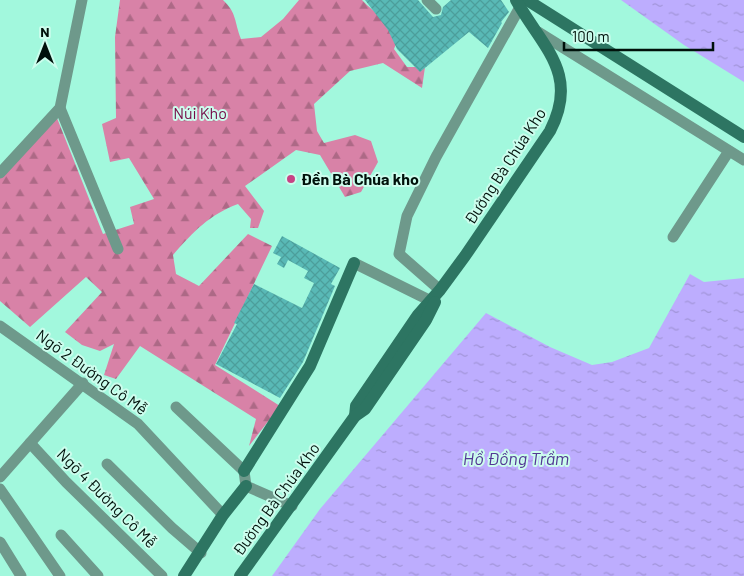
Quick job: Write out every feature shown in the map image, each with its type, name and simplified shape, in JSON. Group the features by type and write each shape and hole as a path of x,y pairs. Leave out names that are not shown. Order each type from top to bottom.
{"street":[{"path":"0,173 60,108 82,0"},
{"path":"427,0 436,9"},
{"path":"440,290 399,254 407,216 436,157 521,2 744,137"},
{"name":"Đường Bà Chúa Kho","path":"355,416 356,406 418,315 440,290 550,131 559,114 562,97 557,67 521,2"},
{"path":"538,32 744,160"},
{"path":"60,108 118,249"},
{"path":"673,237 729,151"},
{"path":"244,472 310,366 354,263 431,301"},
{"name":"Đường Bà Chúa Kho","path":"240,576 355,416 366,409 426,320 440,290"},
{"name":"Ngõ 2 Đường Cô Mễ","path":"0,326 83,383 138,424 223,514"},
{"path":"0,477 83,383"},
{"path":"176,407 244,472 246,486 223,514 201,553 184,576"},
{"name":"Ngõ 4 Đường Cô Mễ","path":"30,443 66,482 162,576"},
{"path":"107,464 172,528 201,553"},
{"path":"246,486 292,506"},
{"path":"0,488 60,576"},
{"path":"62,534 98,576"},
{"path":"0,542 21,576"}],"green space":[{"name":"Núi Kho","path":"120,0 223,0 233,13 241,39 261,37 283,19 299,0 362,0 391,26 399,36 394,49 407,67 425,67 422,88 383,63 350,71 314,104 317,131 324,143 355,135 371,141 378,162 361,192 345,197 320,155 296,150 245,186 264,211 258,228 250,228 251,219 238,204 219,213 202,225 173,255 176,274 199,286 248,234 272,246 215,365 280,406 249,446 256,419 140,346 116,379 104,375 114,344 100,351 82,345 65,332 102,292 86,277 30,327 0,301 0,176 57,118 103,234 134,224 130,207 154,199 129,158 110,162 102,124 116,118 115,37"}],"water":[{"path":"621,0 744,0 744,82 684,45"},
{"name":"Hồ Đồng Trầm","path":"690,274 704,282 744,278 744,576 272,576 320,509 486,313 550,347 592,365 612,362 649,348"}],"building":[{"path":"365,0 418,0 433,17 441,15 443,7 451,0 501,0 509,12 501,22 488,48 469,32 420,72 397,49 388,30"},
{"path":"282,236 340,268 331,284 335,286 303,362 280,398 216,364 237,324 234,323 254,284 302,308 314,283 304,278 308,271 288,260 284,268 277,264 281,257 273,253"}],"place":[{"name":"Đền Bà Chúa kho","path":"291,179"}]}
